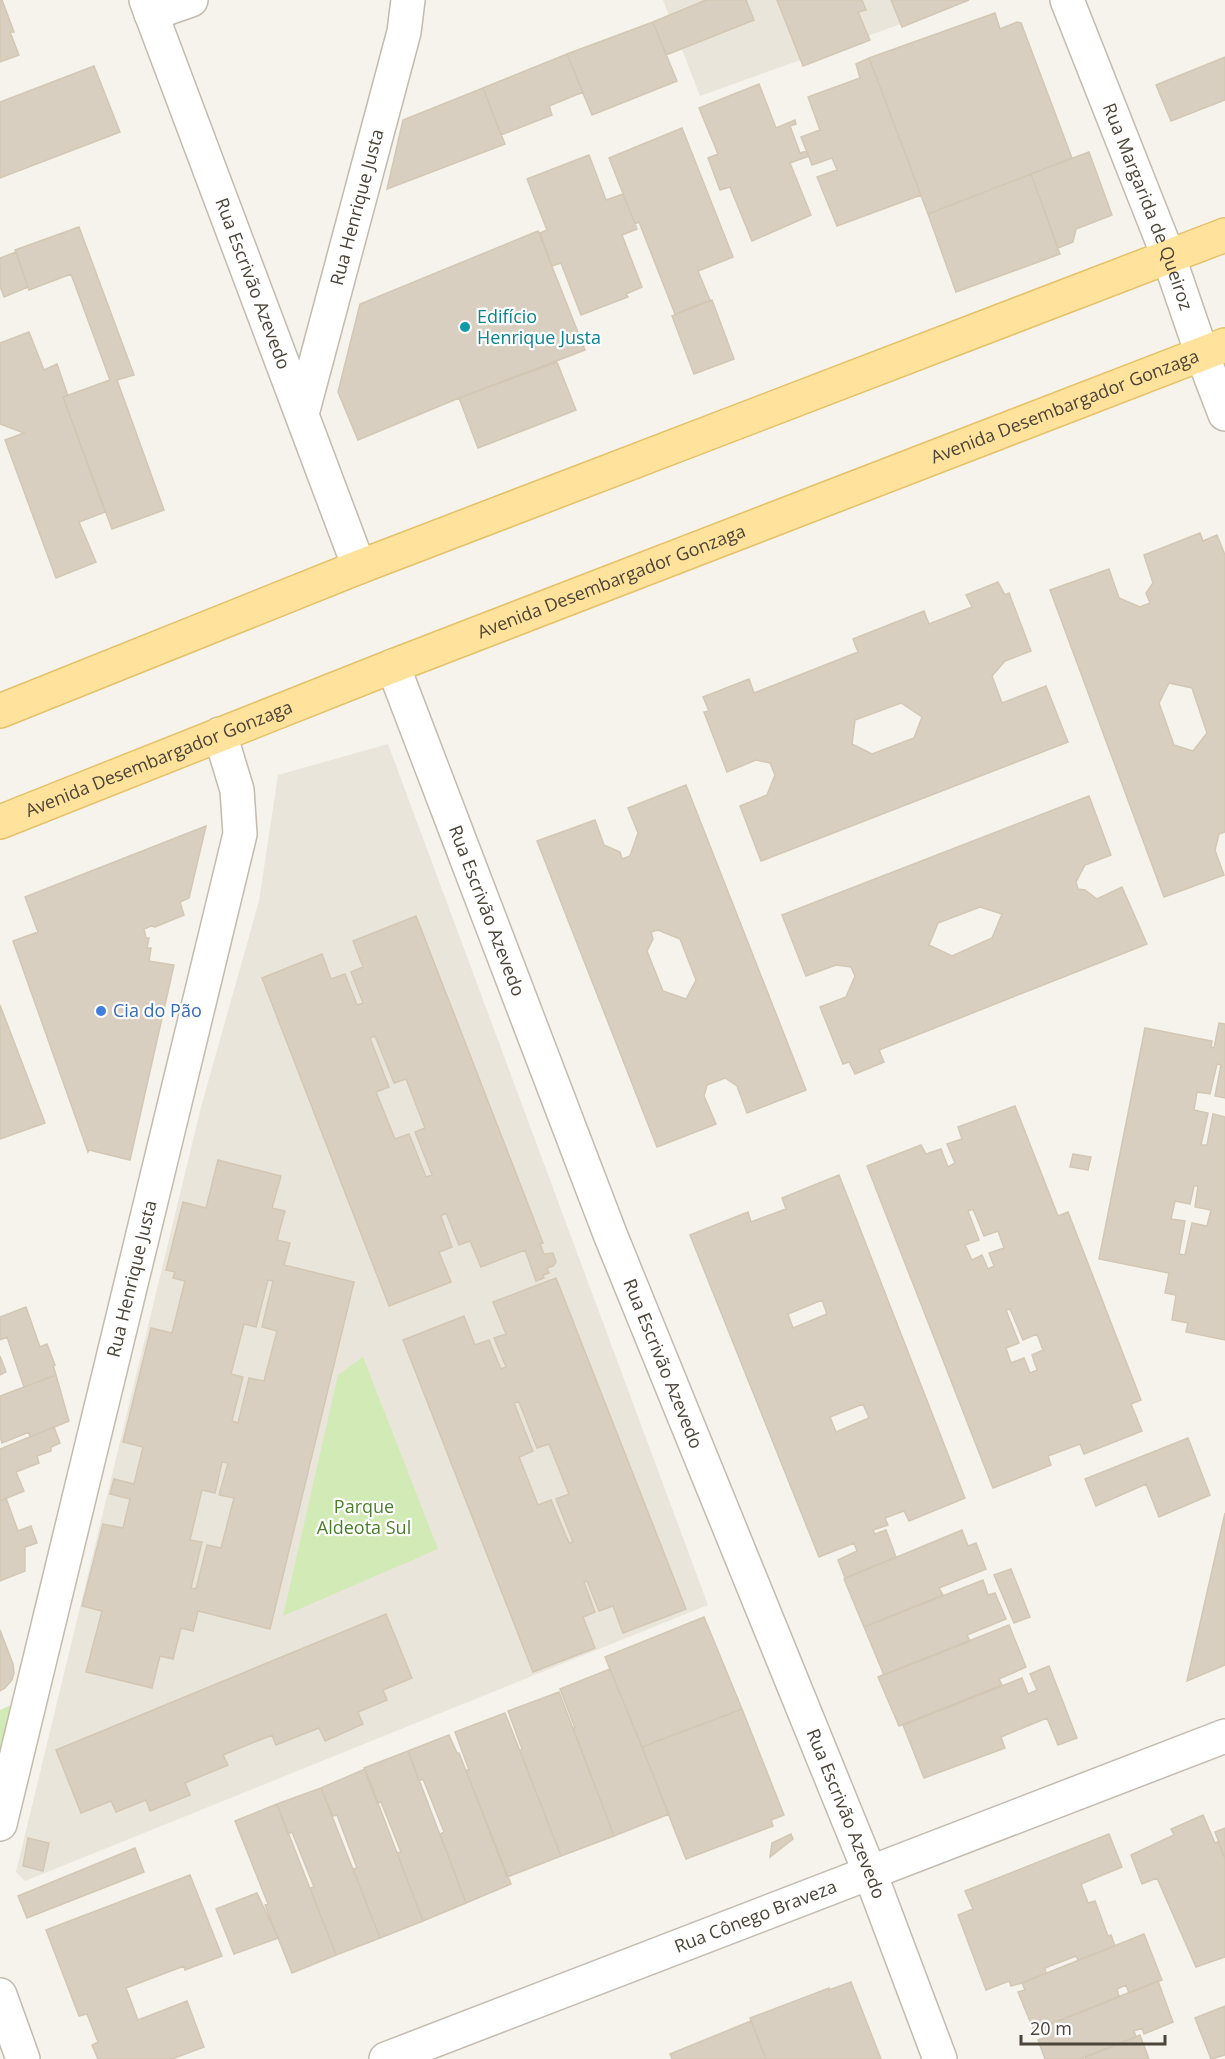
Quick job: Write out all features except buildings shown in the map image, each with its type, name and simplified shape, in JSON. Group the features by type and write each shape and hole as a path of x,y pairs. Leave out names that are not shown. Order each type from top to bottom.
{"main road":[{"path":"0,711 359,567 1225,235"},
{"name":"Avenida Desembargador Gonzaga","path":"0,822 393,666 1213,349"}],"street":[{"path":"148,7 191,0"},
{"name":"Rua Henrique Justa","path":"302,414 404,32 408,0"},
{"name":"Rua Margarida de Queiroz","path":"1067,0 1168,258 1213,349 1225,414"},
{"name":"Rua Escrivão Azevedo","path":"148,7 359,567"},
{"name":"Rua Escrivão Azevedo","path":"393,666 610,1234 870,1873 940,2059"},
{"name":"Rua Henrique Justa","path":"0,1824 240,834 237,790 220,734"},
{"name":"Rua Cônego Braveza","path":"386,2059 1225,1736"},
{"path":"0,1995 23,2059"}],"shaded area":[{"path":"663,0 968,0 700,96"},
{"name":"Parque Aldeota Sul","path":"388,744 708,1605 25,1881 16,1872 201,1107 259,901 278,775"}],"green space":[{"name":"Parque Aldeota Sul","path":"363,1357 438,1549 283,1616 338,1375"},
{"path":"18,1702 0,1762 0,1710"}],"place":[{"name":"Edifício Henrique Justa","path":"465,327"},
{"name":"Cia do Pão","path":"101,1011"}]}
